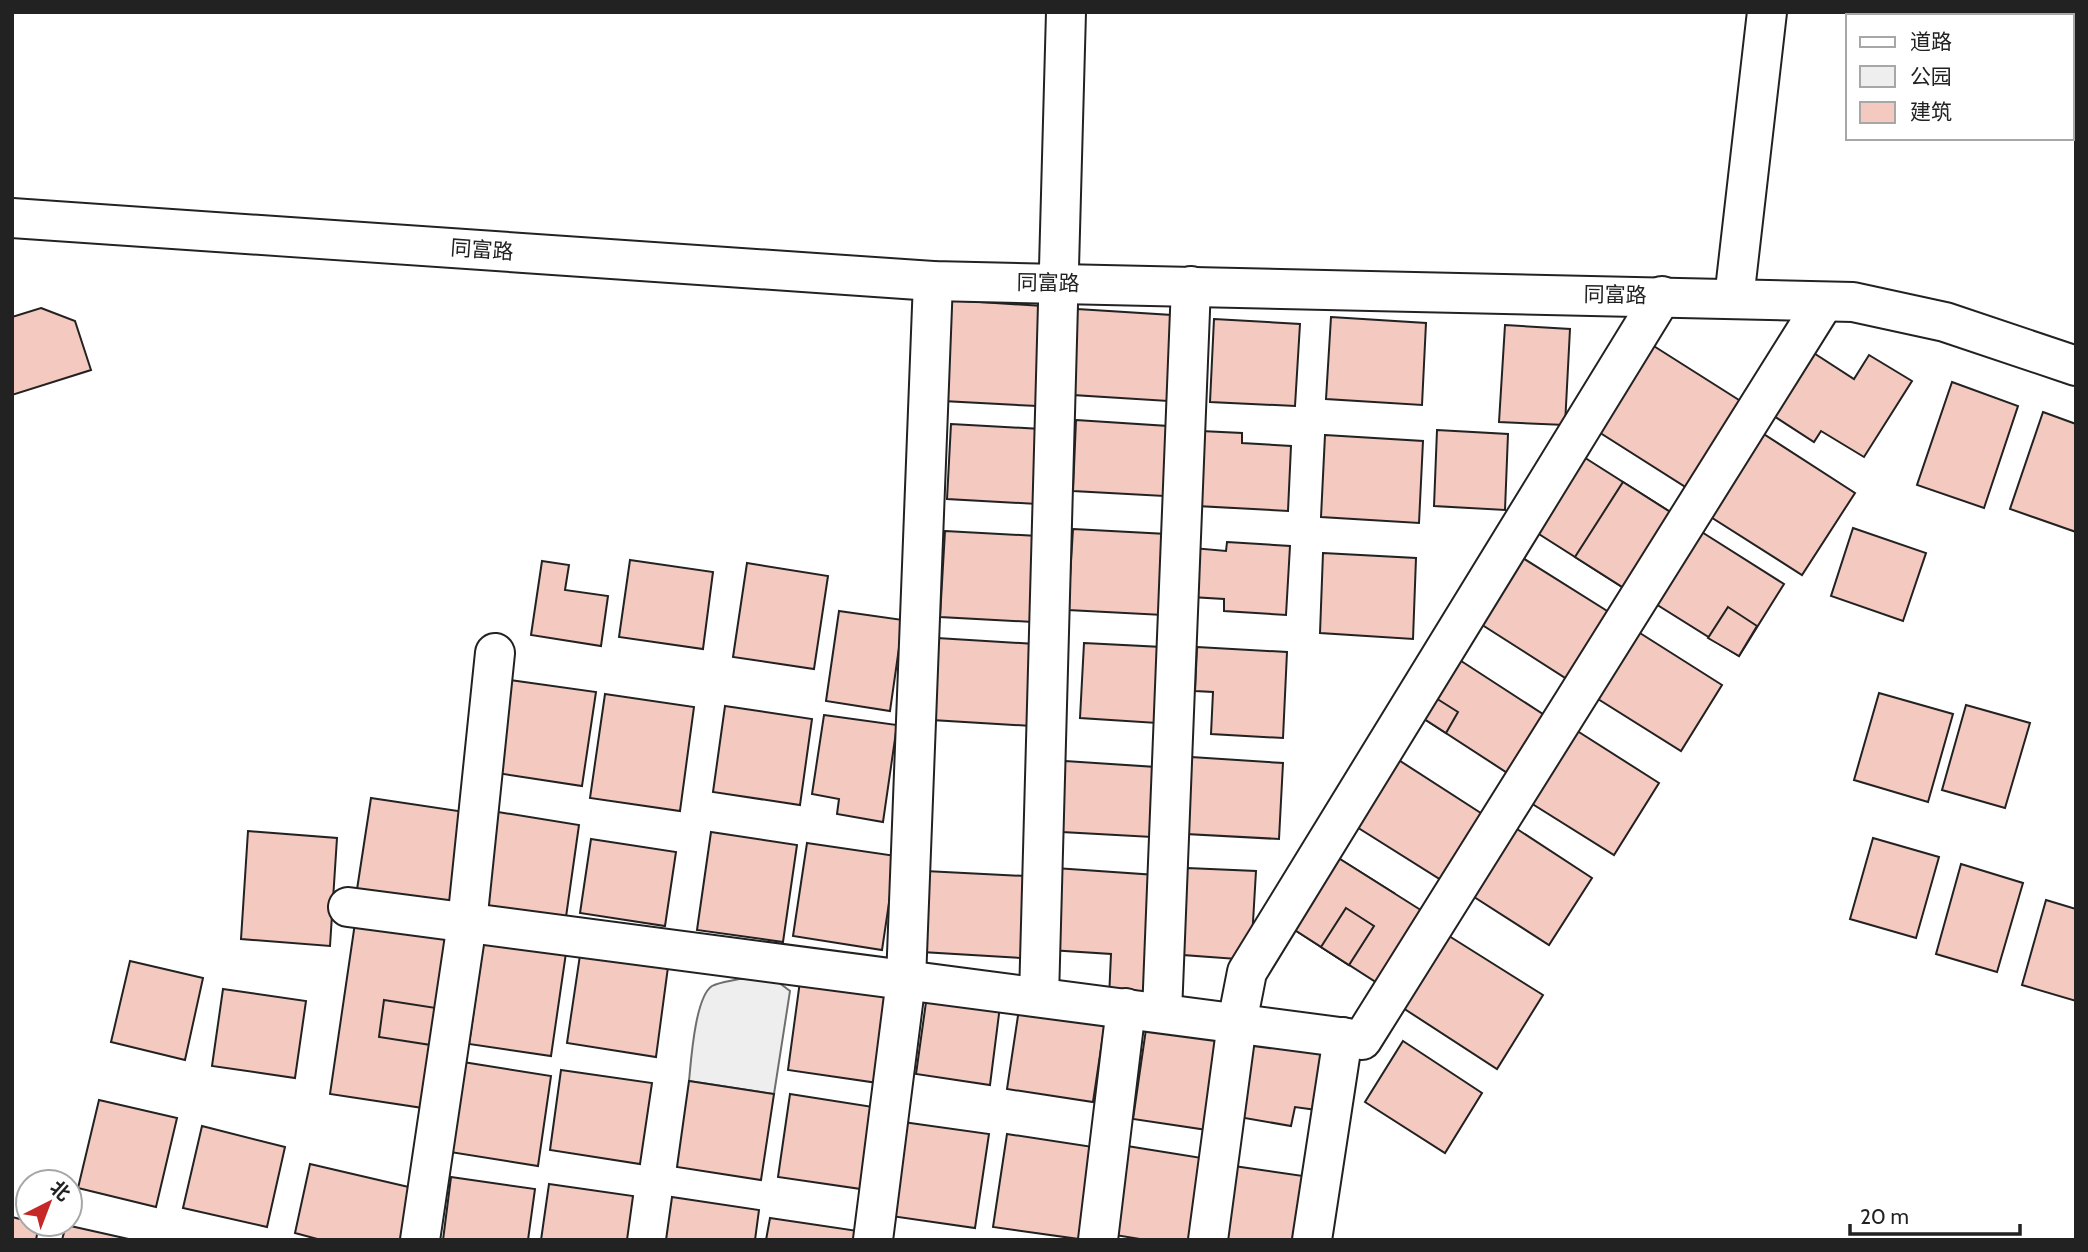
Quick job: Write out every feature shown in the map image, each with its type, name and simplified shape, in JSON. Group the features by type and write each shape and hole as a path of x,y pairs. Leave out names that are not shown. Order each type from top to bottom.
{"street":[{"path":"1039,997 1066,12"},
{"path":"1734,299 1767,12"},
{"name":"同富路","path":"12,218 933,281 1853,302 1945,322 2076,366"},
{"path":"873,1240 906,980 933,281"},
{"path":"1098,1240 1144,1011 1191,286"},
{"path":"1208,1240 1237,1023 1247,972 1662,296"},
{"path":"348,907 1362,1040 1824,302"},
{"path":"420,1240 467,923 495,653"},
{"path":"1312,1240 1343,1037"}],"green space":[{"path":"739,979 774,979 790,991 774,1094 689,1081 695,1030 706,992 712,986"}],"building":[{"path":"948,300 1043,306 1037,406 943,401"},
{"path":"41,308 75,321 91,370 12,395 12,317"},
{"path":"1077,309 1172,315 1168,401 1073,395"},
{"path":"1331,317 1426,323 1422,405 1326,399"},
{"path":"1214,319 1300,324 1295,406 1210,402"},
{"path":"1505,325 1570,329 1565,425 1499,422"},
{"path":"1649,343 1750,407 1695,493 1594,429"},
{"path":"1806,348 1854,379 1869,355 1912,381 1864,457 1821,431 1814,442 1766,411"},
{"path":"1952,382 2018,406 1984,508 1917,485"},
{"path":"2043,412 2076,424 2076,532 2010,509"},
{"path":"1076,420 1168,426 1164,496 1073,491"},
{"path":"951,424 1041,429 1037,504 947,499"},
{"path":"1437,430 1508,434 1505,510 1434,506"},
{"path":"1201,431 1242,433 1242,443 1291,446 1288,511 1197,506"},
{"path":"1759,431 1855,493 1802,575 1706,514"},
{"path":"1325,435 1423,441 1419,523 1321,517"},
{"path":"1579,454 1675,515 1627,590 1531,529"},
{"path":"1623,482 1675,515 1627,590 1575,557"},
{"path":"1853,528 1926,553 1903,621 1831,596"},
{"path":"1073,529 1167,534 1163,615 1068,610"},
{"path":"1697,529 1784,584 1739,656 1651,601"},
{"path":"945,531 1038,536 1033,622 940,617"},
{"path":"1227,542 1290,546 1286,615 1224,611 1224,599 1191,597 1193,548 1226,551"},
{"path":"1323,553 1416,558 1413,639 1320,633"},
{"path":"1518,555 1612,614 1570,681 1476,621"},
{"path":"630,560 713,572 703,649 619,637"},
{"path":"542,561 569,565 565,590 608,596 601,646 531,635"},
{"path":"747,563 828,576 814,669 733,657"},
{"path":"1728,607 1757,626 1739,656 1708,638"},
{"path":"839,611 903,620 890,711 826,701"},
{"path":"1632,628 1722,685 1681,751 1590,694"},
{"path":"937,638 1036,644 1032,726 932,720"},
{"path":"1084,643 1162,647 1157,723 1080,718"},
{"path":"1197,647 1287,652 1283,738 1211,734 1213,692 1195,691"},
{"path":"1455,657 1549,718 1512,776 1418,715"},
{"path":"510,680 596,692 582,786 497,773"},
{"path":"1879,693 1953,714 1928,802 1854,780"},
{"path":"605,694 694,707 680,811 590,798"},
{"path":"1431,695 1458,712 1446,733 1418,715"},
{"path":"1966,705 2030,723 2005,808 1942,790"},
{"path":"725,706 812,719 800,805 713,792"},
{"path":"824,715 897,725 883,822 837,814 839,799 812,794"},
{"path":"1571,727 1659,783 1614,855 1526,800"},
{"path":"1191,757 1283,763 1279,839 1186,834"},
{"path":"1394,757 1487,817 1446,883 1352,824"},
{"path":"1065,761 1156,767 1152,837 1062,832"},
{"path":"371,798 465,812 451,911 356,896"},
{"path":"492,811 579,825 565,924 478,911"},
{"path":"1514,827 1592,878 1549,945 1471,895"},
{"path":"248,831 337,838 330,946 241,939"},
{"path":"711,832 797,845 783,942 697,930"},
{"path":"1873,838 1939,857 1916,938 1850,919"},
{"path":"591,839 676,852 665,926 580,913"},
{"path":"807,843 896,856 882,950 793,936"},
{"path":"1332,854 1394,893 1349,965 1287,925"},
{"path":"1332,854 1427,914 1382,986 1287,925"},
{"path":"1961,864 2023,883 1997,972 1936,954"},
{"path":"1055,868 1156,875 1149,1000 1109,998 1111,954 1050,950"},
{"path":"1187,868 1256,871 1252,939 1237,959 1183,955"},
{"path":"925,871 1025,876 1021,958 922,952"},
{"path":"2046,900 2076,909 2076,1001 2022,985"},
{"path":"1346,908 1374,926 1349,965 1321,947"},
{"path":"355,923 447,936 423,1108 330,1094"},
{"path":"485,933 567,946 551,1056 469,1044"},
{"path":"1449,936 1543,995 1497,1069 1403,1008"},
{"path":"580,955 668,967 656,1057 567,1043"},
{"path":"130,961 203,978 185,1060 111,1042"},
{"path":"800,981 890,994 878,1083 788,1070"},
{"path":"223,989 306,1001 295,1078 212,1066"},
{"path":"927,995 1000,1006 990,1085 916,1074"},
{"path":"384,1000 436,1008 431,1045 379,1037"},
{"path":"1019,1009 1105,1022 1093,1102 1007,1089"},
{"path":"1146,1029 1227,1040 1214,1131 1133,1119"},
{"path":"1244,1039 1325,1051 1317,1110 1295,1107 1291,1126 1233,1116"},
{"path":"1403,1041 1482,1093 1445,1153 1365,1102"},
{"path":"463,1062 551,1076 538,1166 450,1152"},
{"path":"561,1070 652,1083 640,1164 550,1150"},
{"path":"689,1081 774,1094 761,1180 677,1167"},
{"path":"790,1094 873,1107 861,1189 778,1177"},
{"path":"99,1100 177,1118 156,1207 84,1189 83,1168"},
{"path":"903,1122 989,1134 975,1228 891,1216"},
{"path":"202,1126 285,1147 267,1227 183,1208"},
{"path":"1007,1134 1093,1147 1079,1239 993,1227"},
{"path":"1127,1146 1208,1159 1197,1240 1146,1240 1115,1235"},
{"path":"310,1164 413,1188 402,1240 321,1240 295,1233"},
{"path":"1227,1165 1317,1178 1308,1240 1217,1240"},
{"path":"451,1177 535,1189 528,1240 443,1240"},
{"path":"549,1184 633,1196 627,1240 541,1240"},
{"path":"672,1197 759,1210 755,1240 666,1240"},
{"path":"12,1217 14,1238 36,1238 36,1240 12,1240"},
{"path":"770,1218 858,1231 857,1240 766,1240"},
{"path":"84,1229 133,1240 62,1240 84,1238"}]}
